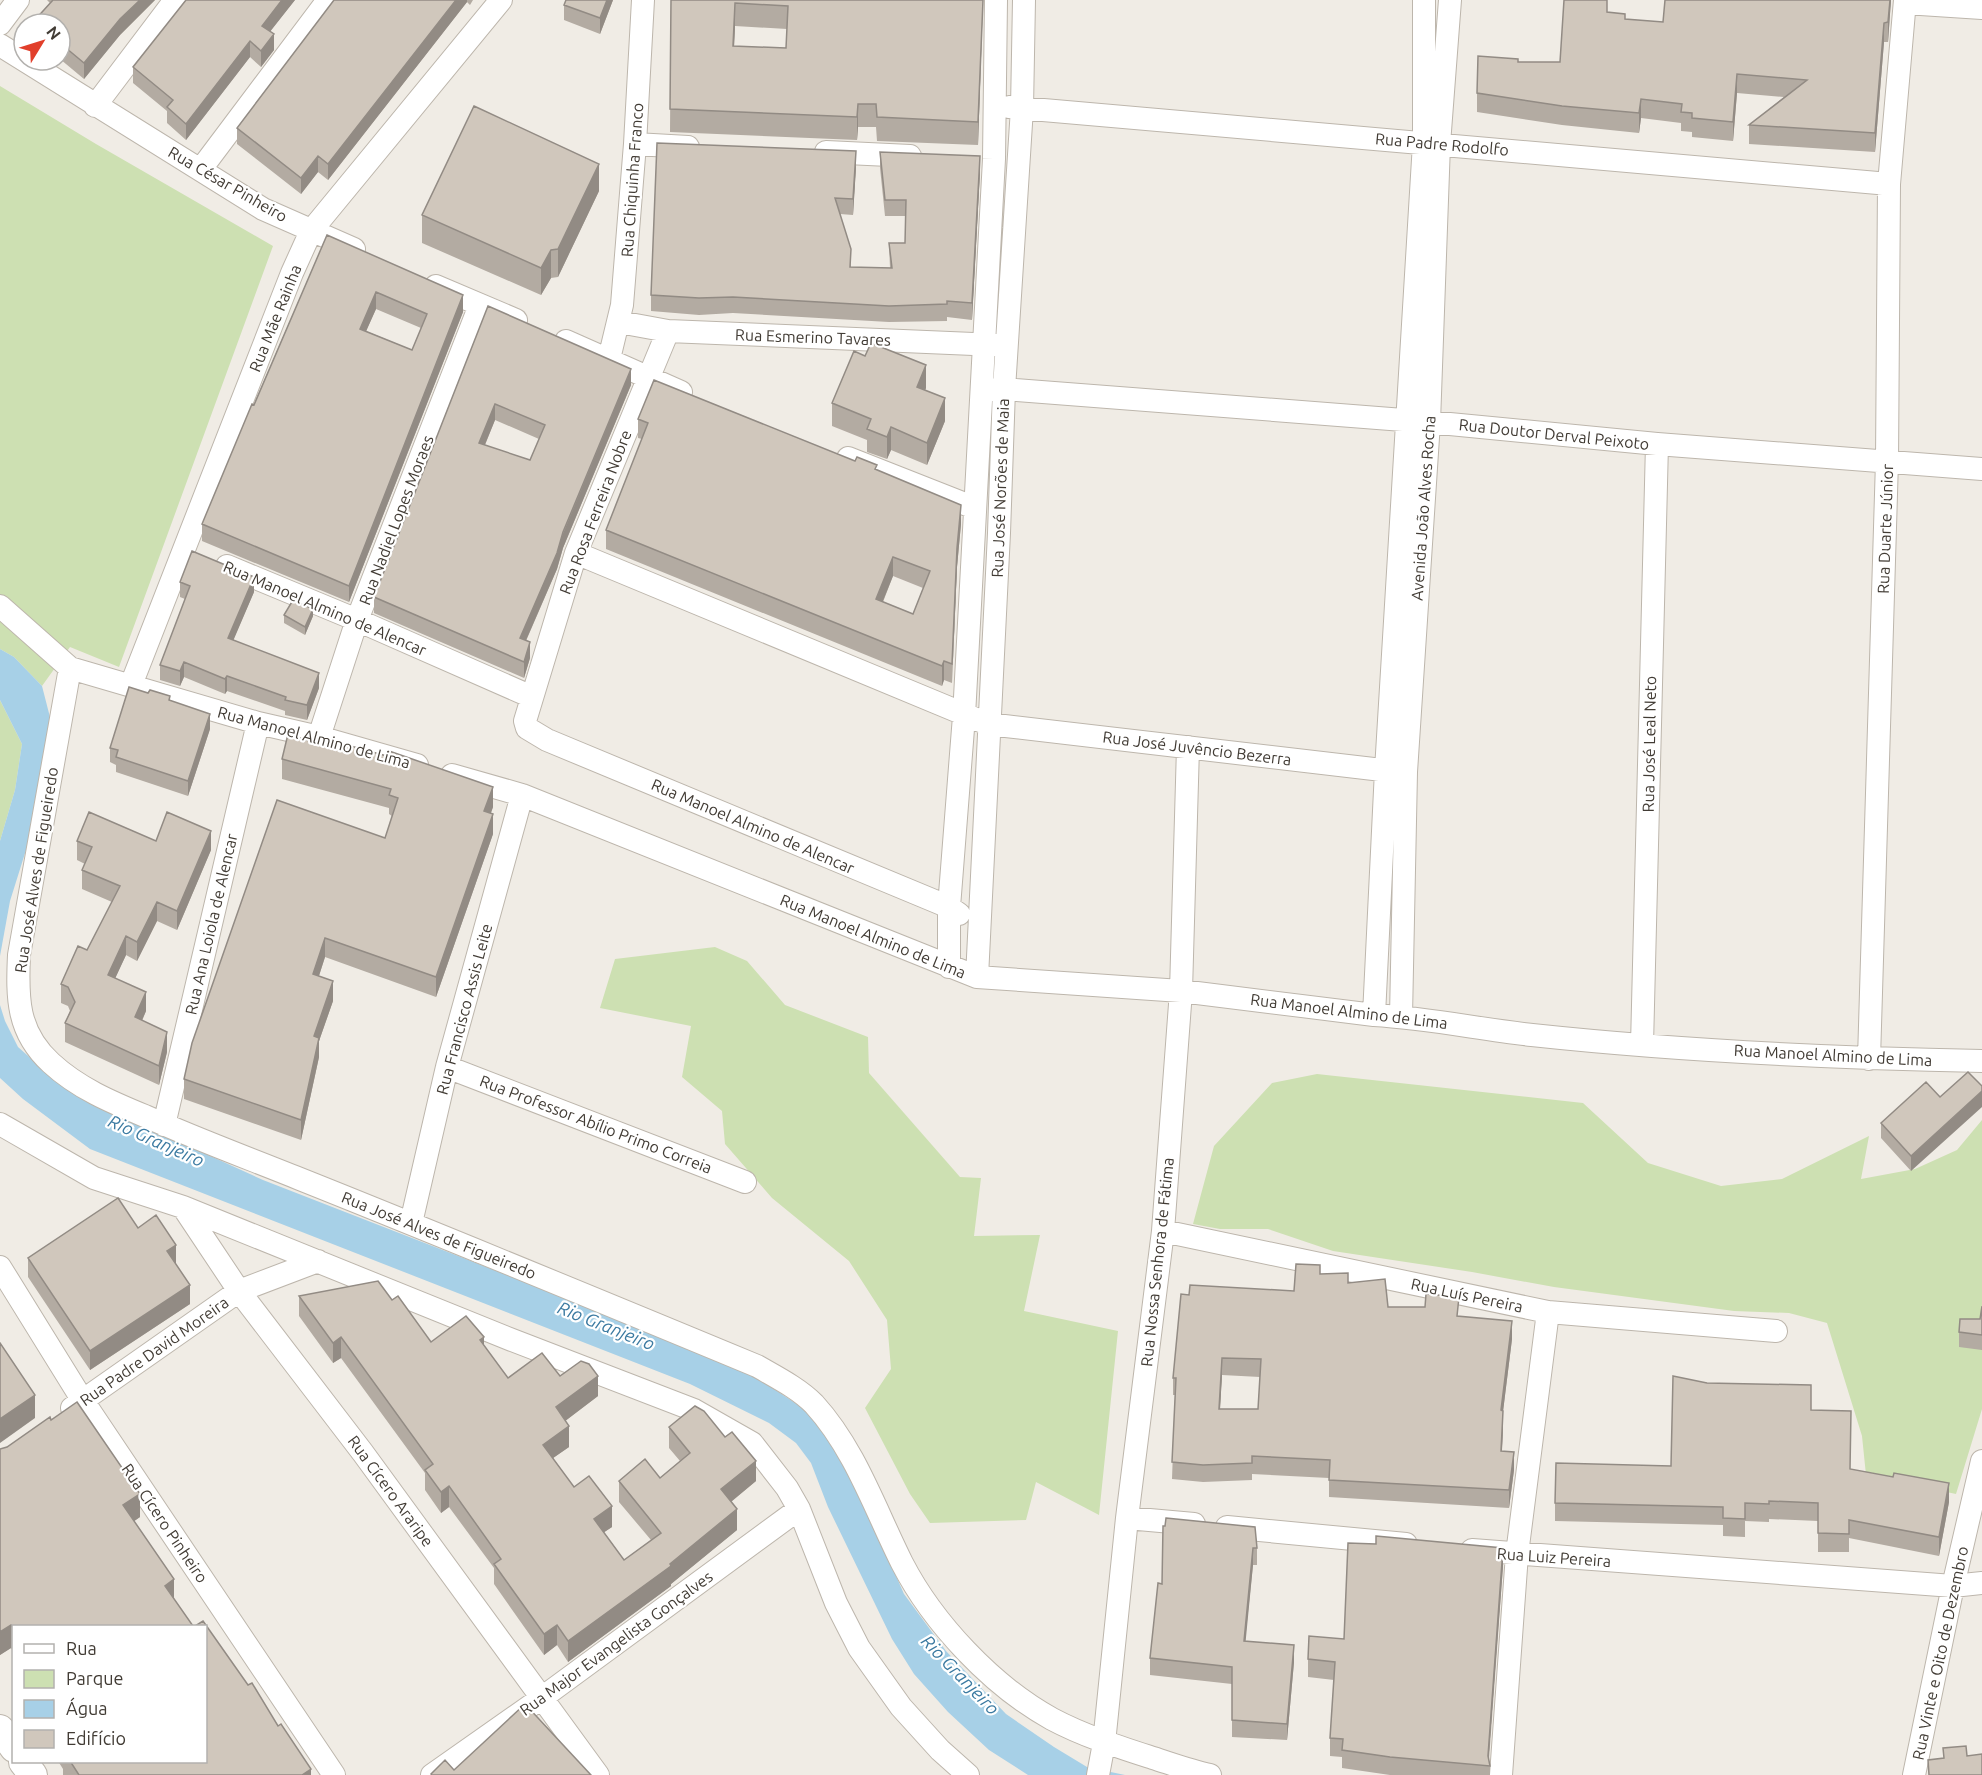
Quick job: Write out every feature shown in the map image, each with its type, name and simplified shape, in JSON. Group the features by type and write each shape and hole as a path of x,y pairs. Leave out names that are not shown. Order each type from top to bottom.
{"street":[{"path":"0,24 18,0"},
{"path":"95,106 175,0"},
{"path":"201,170 328,0"},
{"name":"Rua Mãe Rainha","path":"131,685 292,273 311,231 501,0"},
{"name":"Rua Chiquinha Franco","path":"609,359 619,322 635,144 643,0"},
{"name":"Rua José Norões de Maia","path":"977,977 999,533 993,389 984,344 994,159 996,0"},
{"name":"Rua José Norões de Maia","path":"949,967 949,907 964,716 975,508 993,389 1008,345 1022,108 1024,0"},
{"path":"1425,0 1450,3"},
{"name":"Avenida João Alves Rocha","path":"1425,0 1432,143"},
{"path":"1905,1 1982,8"},
{"name":"Rua Duarte Júnior","path":"1869,1059 1887,461 1889,184 1905,1"},
{"name":"Avenida João Alves Rocha","path":"1374,1015 1396,771 1418,421 1432,143 1450,3"},
{"name":"Rua César Pinheiro","path":"0,45 263,209 374,258"},
{"name":"Rua Padre Rodolfo","path":"995,105 1889,184"},
{"path":"635,144 707,147"},
{"path":"803,151 934,157"},
{"path":"970,158 1019,161"},
{"path":"416,277 609,359 705,403"},
{"name":"Rua Nadiel Lopes Moraes","path":"319,737 357,620 480,305"},
{"name":"Rua Esmerino Tavares","path":"619,322 668,331 1008,345"},
{"name":"Rua Rosa Ferreira Nobre","path":"532,697 576,553 668,331"},
{"name":"Rua Doutor Derval Peixoto","path":"993,389 1418,421 1657,444 1982,469"},
{"name":"Rua José Leal Neto","path":"1642,1045 1657,444"},
{"path":"824,449 975,508"},
{"name":"Rua Manoel Almino de Alencar","path":"184,548 357,620 532,697 525,721 527,728 547,740 949,907 978,927"},
{"path":"576,553 964,716 988,724"},
{"name":"Rua Manoel Almino de Lima","path":"0,606 70,668 258,723 319,737 522,795 977,977 1182,991 1374,1015 1401,1016 1531,1035 1642,1045 1869,1059 1982,1061"},
{"name":"Rua José Alves de Figueiredo","path":"70,668 19,955 17,992 22,1020 35,1047 66,1076 93,1094 757,1366 792,1387 813,1403 838,1435 855,1463 903,1564 933,1611 992,1677 1051,1718 1101,1759 1210,1775"},
{"name":"Rua Ana Loiola de Alencar","path":"164,1125 258,723"},
{"name":"Rua José Juvêncio Bezerra","path":"988,724 1396,771"},
{"name":"Rua Nossa Senhora de Fátima","path":"1101,1759 1127,1518 1162,1231 1182,991 1188,747"},
{"name":"Avenida João Alves Rocha","path":"1396,771 1401,1016"},
{"name":"Rua Francisco Assis Leite","path":"411,1223 447,1066 522,795"},
{"name":"Rua Professor Abílio Primo Correia","path":"447,1066 745,1182"},
{"path":"0,1124 94,1178 183,1206 512,1340 694,1410 752,1443 787,1488 800,1509 836,1604 859,1648 901,1707 940,1750 968,1775"},
{"name":"Rua Cícero Araripe","path":"183,1206 239,1291 363,1453 598,1775"},
{"name":"Rua Luís Pereira","path":"1162,1231 1548,1312 1776,1331"},
{"name":"Rua Padre David Moreira","path":"55,1420 239,1291 318,1261"},
{"name":"Rua Cícero Pinheiro","path":"0,1267 83,1401 334,1775"},
{"path":"1501,1775 1517,1554 1548,1312"},
{"name":"Rua Vinte e Oito de Dezembro","path":"1914,1775 1953,1586 1982,1461"},
{"name":"Rua Major Evangelista Gonçalves","path":"432,1775 543,1697 800,1509"},
{"path":"1127,1518 1422,1545"},
{"name":"Rua Luiz Pereira","path":"1446,1548 1953,1586 1982,1583"},
{"path":"0,1730 12,1745"}],"green space":[{"path":"0,86 273,246 119,667 70,647 42,686 14,657 0,649"},
{"path":"0,700 22,744 15,790 0,841"},
{"path":"715,947 747,961 785,1005 868,1037 869,1073 960,1177 981,1178 974,1236 1040,1235 1024,1311 1118,1331 1099,1515 1036,1482 1026,1520 930,1523 910,1494 865,1408 891,1369 887,1320 849,1261 772,1198 725,1144 722,1111 682,1077 691,1026 600,1008 615,959"},
{"path":"1317,1074 1583,1103 1648,1163 1721,1186 1782,1179 1869,1136 1861,1179 1915,1169 1957,1150 1982,1120 1982,1409 1956,1494 1866,1475 1862,1436 1827,1323 1789,1313 1734,1311 1554,1287 1333,1251 1268,1229 1220,1229 1193,1224 1214,1146 1272,1083"}],"water":[{"path":"0,649 14,657 42,686 52,725 37,815 10,901 0,956 0,841 15,790 22,744 0,700"},
{"name":"Rio Granjeiro","path":"0,1005 18,1047 52,1077 173,1139 263,1180 638,1326 757,1378 809,1412 841,1451 904,1594 946,1651 1006,1714 1087,1767 1125,1775 1028,1775 989,1750 948,1712 914,1674 892,1639 828,1507 811,1463 796,1443 769,1423 690,1384 90,1149 23,1099 0,1078"}],"building":[{"path":"53,0 140,0 120,19 84,63 72,53 72,12 42,12"},
{"path":"186,0 282,0 262,26 274,34 261,51 250,41 186,124 167,107 173,100 133,67"},
{"path":"334,0 456,0 328,164 318,156 301,178 237,128"},
{"path":"566,0 607,0 600,18 564,5"},
{"path":"671,0 983,0 978,122 877,117 876,104 858,104 857,117 670,109","holes":["735,3 788,6 786,48 733,46"]},
{"path":"1564,0 1607,0 1607,12 1625,14 1625,19 1663,22 1665,0 1890,0 1888,22 1884,23 1875,133 1749,125 1807,80 1737,74 1733,122 1692,118 1692,113 1681,112 1682,104 1641,99 1639,113 1562,106 1477,93 1478,56 1518,59 1518,62 1560,62"},
{"path":"474,106 599,164 558,249 551,250 541,268 422,215"},
{"path":"657,143 856,151 853,199 835,198 851,249 850,267 892,268 889,243 905,243 906,200 885,200 880,152 980,156 972,303 947,301 947,304 889,306 651,295"},
{"path":"327,235 463,295 349,586 202,524 252,404 254,405","holes":["376,292 427,314 412,350 360,329"]},
{"path":"488,306 631,369 520,638 530,642 524,662 374,597","holes":["495,404 545,425 530,460 479,443"]},
{"path":"871,343 926,365 917,387 945,398 927,443 891,427 887,437 867,429 871,419 832,403 854,351 865,356"},
{"path":"654,380 855,461 857,457 877,465 875,469 961,505 952,664 944,661 942,666 606,530 648,423 638,419","holes":["893,557 930,571 913,614 876,599"]},
{"path":"192,551 254,577 228,638 319,673 307,705 285,700 286,697 227,676 225,679 184,662 180,671 160,665 190,586 180,582"},
{"path":"293,600 313,609 305,627 284,615"},
{"path":"129,687 170,696 169,700 210,714 188,781 116,757 118,750 110,748"},
{"path":"288,734 334,749 336,742 387,756 389,751 493,787 484,811 493,814 436,977 325,938 313,974 333,981 314,1036 319,1038 301,1120 184,1079 192,1043 277,800 385,838 398,798 389,795 391,789 282,759"},
{"path":"89,812 156,841 167,812 211,831 177,911 157,902 137,942 126,936 108,975 146,992 135,1017 167,1032 159,1066 65,1023 75,1002 68,987 61,984 78,946 87,950 120,886 82,870 92,847 77,841"},
{"path":"1968,1072 1982,1086 1982,1091 1911,1156 1881,1123 1926,1082 1940,1097"},
{"path":"118,1198 138,1228 156,1215 176,1245 167,1251 190,1285 90,1351 28,1258"},
{"path":"1296,1264 1320,1265 1320,1274 1348,1273 1348,1283 1385,1279 1388,1307 1425,1307 1426,1294 1459,1297 1457,1316 1512,1321 1501,1410 1503,1411 1501,1451 1514,1452 1509,1490 1329,1480 1330,1460 1252,1456 1252,1463 1203,1465 1172,1462 1176,1378 1173,1378 1181,1294 1189,1295 1190,1285 1294,1291","holes":["1222,1358 1261,1359 1258,1409 1219,1409"]},
{"path":"378,1281 392,1300 398,1296 431,1342 466,1316 484,1337 480,1340 508,1378 542,1353 560,1376 581,1361 589,1364 598,1376 556,1407 569,1426 543,1445 574,1487 589,1476 612,1506 594,1519 624,1560 661,1533 619,1481 645,1459 660,1478 690,1453 669,1427 695,1406 704,1411 725,1437 732,1432 756,1461 721,1489 737,1509 670,1564 671,1566 568,1641 557,1625 544,1634 494,1564 501,1559 449,1486 441,1492 425,1470 433,1464 341,1337 333,1343 299,1296"},
{"path":"1982,1306 1982,1335 1959,1332 1960,1319 1980,1319"},
{"path":"0,1343 35,1395 0,1419"},
{"path":"1673,1376 1707,1383 1811,1385 1811,1410 1851,1411 1850,1469 1893,1477 1894,1473 1949,1483 1939,1537 1849,1520 1849,1534 1818,1533 1818,1503 1769,1501 1769,1504 1745,1503 1745,1519 1723,1518 1723,1507 1555,1503 1556,1463 1671,1466"},
{"path":"77,1402 140,1494 123,1505 174,1579 165,1586 192,1625 11,1625 0,1632 0,1449 7,1447 50,1417 51,1420"},
{"path":"1166,1518 1255,1527 1257,1548 1253,1548 1244,1641 1294,1645 1287,1724 1232,1720 1232,1667 1150,1658 1158,1583 1162,1584 1163,1526 1165,1526"},
{"path":"1376,1536 1503,1548 1488,1756 1490,1766 1390,1757 1342,1750 1343,1739 1330,1738 1335,1662 1308,1659 1309,1636 1344,1639 1348,1543 1376,1544"},
{"path":"207,1627 248,1685 252,1683 278,1726 281,1724 311,1769 302,1775 79,1775 71,1763 207,1763"},
{"path":"525,1704 591,1775 431,1774 445,1760 454,1770"},
{"path":"1966,1746 1967,1756 1982,1754 1982,1775 1929,1775 1928,1760 1944,1758 1943,1748"}]}
